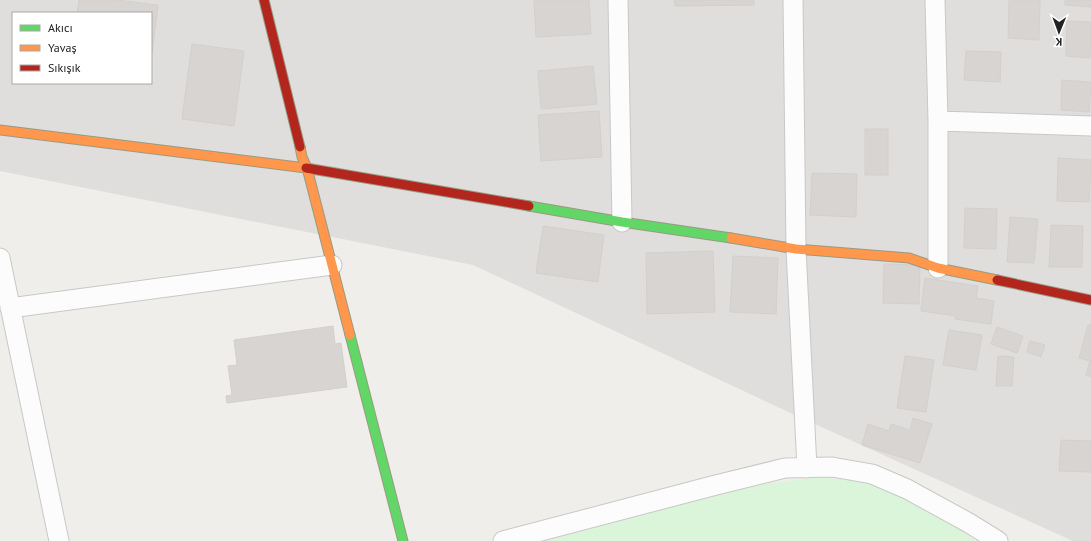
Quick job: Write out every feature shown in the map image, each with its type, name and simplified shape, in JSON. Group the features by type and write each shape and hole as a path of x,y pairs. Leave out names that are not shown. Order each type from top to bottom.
{"street":[{"path":"264,0 302,157 307,168 403,541"},
{"path":"618,0 622,222"},
{"path":"793,0 796,249 808,468"},
{"path":"935,0 938,122 938,268"},
{"path":"938,122 1091,126"},
{"path":"0,130 307,168 622,222 796,249 896,256 918,261 938,268 1091,300"},
{"path":"0,258 59,541"},
{"path":"10,308 332,265"},
{"path":"503,541 785,468 832,467 872,474 914,493 969,523 998,541"}],"shaded area":[{"path":"0,0 1091,0 1091,541 1073,541 795,415 473,265 0,171"}],"green space":[{"path":"822,477 874,483 960,529 975,541 544,541 736,487"}],"building":[{"path":"79,0 116,0 158,5 152,53 152,12 77,12"},
{"path":"534,0 589,0 591,34 536,37"},
{"path":"674,0 754,0 754,5 675,6"},
{"path":"1009,0 1040,0 1039,40 1008,38"},
{"path":"1065,0 1091,0 1091,7 1065,5"},
{"path":"1067,21 1091,22 1090,58 1066,56"},
{"path":"192,44 244,51 234,126 182,119"},
{"path":"966,51 1001,52 1000,82 964,80"},
{"path":"593,66 597,104 541,109 538,71"},
{"path":"1062,80 1091,82 1089,112 1061,110"},
{"path":"599,111 602,157 541,161 538,115"},
{"path":"865,129 888,129 888,175 865,175"},
{"path":"1058,158 1091,160 1089,202 1057,201"},
{"path":"812,173 857,174 856,217 810,215"},
{"path":"965,208 997,209 996,249 964,248"},
{"path":"1010,217 1038,219 1034,263 1007,262"},
{"path":"1051,225 1083,226 1082,267 1049,267"},
{"path":"543,226 604,235 598,282 536,273"},
{"path":"713,251 715,312 647,314 646,253"},
{"path":"733,256 778,258 776,314 730,312"},
{"path":"884,264 920,265 919,304 883,303"},
{"path":"925,278 978,286 976,298 994,301 991,324 955,319 956,316 921,311"},
{"path":"1088,325 1091,325 1091,377 1086,375 1090,361 1079,358"},
{"path":"333,326 335,344 341,343 347,387 227,403 226,396 232,395 228,366 237,365 234,340"},
{"path":"997,327 1023,336 1017,353 991,344"},
{"path":"949,330 982,335 976,370 943,365"},
{"path":"1030,341 1045,345 1041,357 1027,352"},
{"path":"905,356 934,360 926,412 897,408"},
{"path":"998,356 1014,357 1012,386 996,386"},
{"path":"913,418 932,424 920,463 862,445 868,424 889,431 891,424 910,430"},
{"path":"1061,440 1091,441 1091,472 1059,471"}],"traffic: fast":[{"path":"529,206 622,222 731,238"},
{"path":"350,335 403,541"}],"traffic: slow":[{"path":"0,130 306,168"},
{"path":"300,147 302,157 307,168 350,335"},
{"path":"731,238 796,249 909,258 938,268 997,280"}],"traffic: jam":[{"path":"264,0 300,147"},
{"path":"306,168 529,206"},
{"path":"997,280 1091,300"}]}
